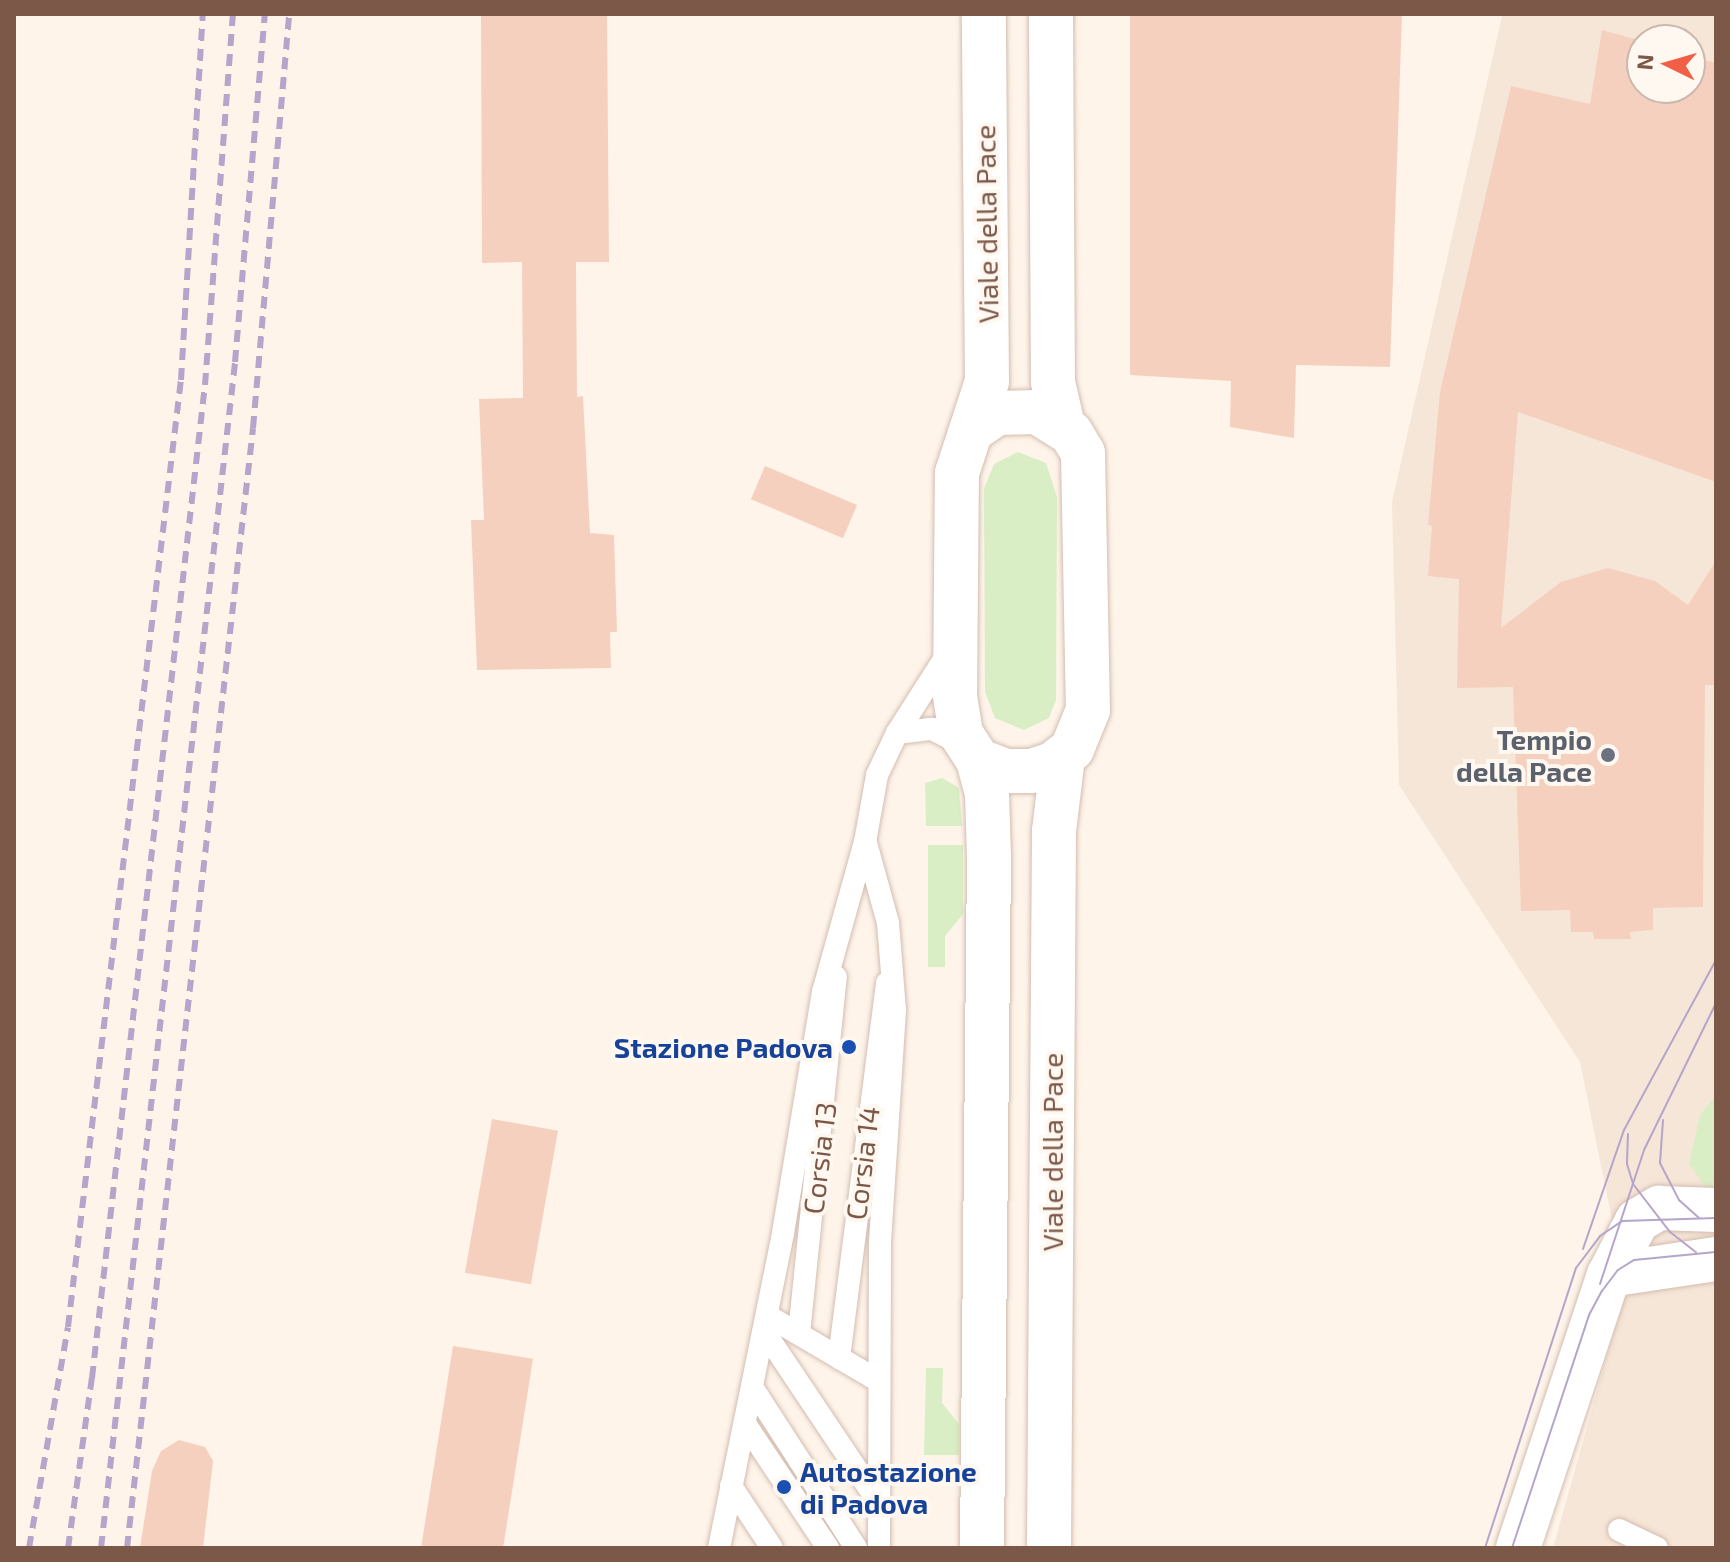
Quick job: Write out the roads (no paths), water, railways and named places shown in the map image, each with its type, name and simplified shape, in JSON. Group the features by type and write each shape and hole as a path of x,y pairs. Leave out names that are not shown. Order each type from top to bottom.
{"street":[{"name":"Viale della Pace","path":"982,1548 989,856 987,794 956,708 955,639 957,473 984,401 987,371 984,14"},
{"name":"Viale della Pace","path":"1049,1548 1054,831 1063,757 1083,731 1088,698 1085,465 1078,442 1063,426 1053,382 1051,14"},
{"path":"971,431 987,417 1010,411 1037,412 1063,426"},
{"path":"974,755 994,769 1031,771 1063,757"},
{"path":"1518,1548 1609,1275 1637,1221 1659,1208 1716,1210"},
{"path":"1609,1275 1716,1259"}],"lane":[{"path":"739,1548 722,1537 736,1493 746,1425 756,1394 823,992 865,842 877,775 897,733 955,639"},
{"path":"897,733 944,731 974,755"},
{"path":"865,842 893,959 877,1380 875,1496 879,1548"},
{"name":"Corsia 13","path":"799,1333 837,1008 835,951"},
{"name":"Corsia 14","path":"839,1358 879,1013 893,959"},
{"path":"766,1323 799,1333 877,1380"},
{"path":"766,1323 796,1378 875,1496"},
{"path":"756,1394 856,1548"},
{"path":"746,1425 828,1548"},
{"path":"736,1493 772,1548"},
{"path":"1619,1530 1657,1548"}],"tram line":[{"path":"1583,1249 1624,1130 1716,960"},
{"path":"1600,1284 1644,1150 1716,1003"},
{"path":"1663,1120 1660,1163 1679,1200 1699,1218"},
{"path":"1628,1134 1627,1164 1633,1184 1670,1232 1696,1252"},
{"path":"1485,1548 1576,1268 1600,1236 1622,1221 1716,1218"},
{"path":"1512,1548 1589,1315 1602,1291 1618,1270 1634,1260 1716,1252"}],"railway":[{"path":"29,1548 68,1327 181,380 203,14"},
{"path":"68,1548 92,1378 205,385 233,14"},
{"path":"101,1548 235,362 265,14"},
{"path":"127,1548 253,428 289,14"}],"place":[{"name":"Tempio della Pace","path":"1608,755"},
{"name":"Stazione Padova","path":"849,1047"},
{"name":"Autostazione di Padova","path":"784,1487"}]}
